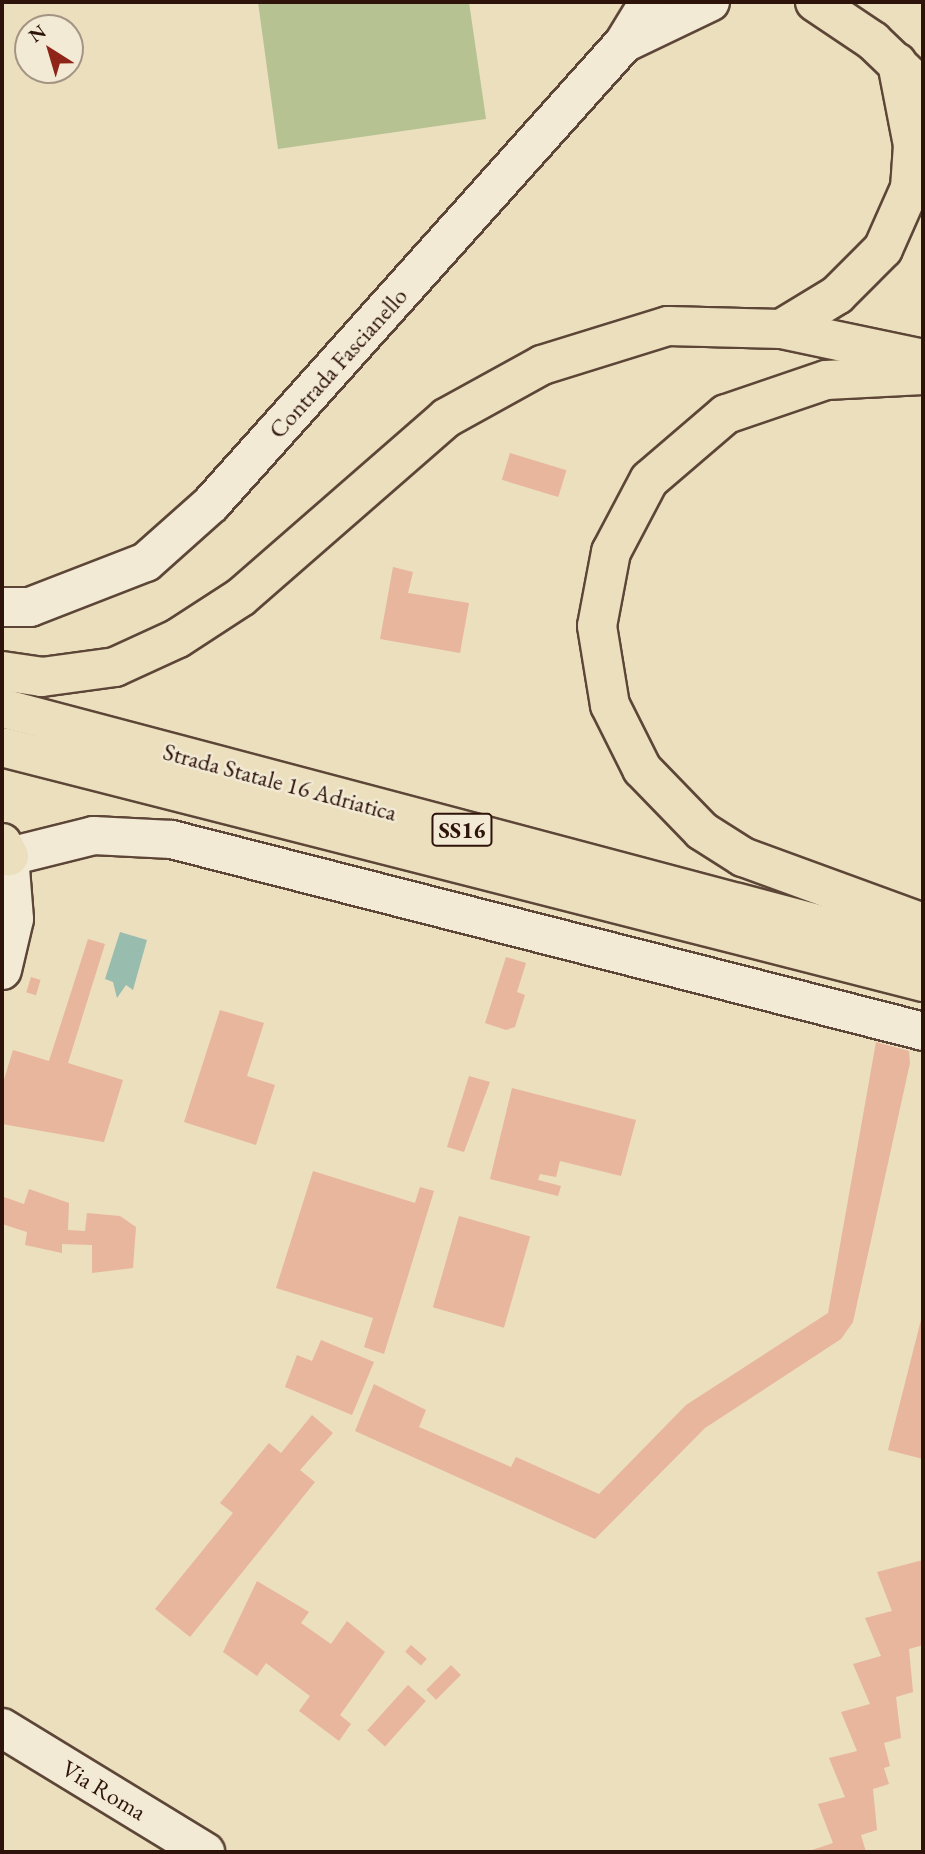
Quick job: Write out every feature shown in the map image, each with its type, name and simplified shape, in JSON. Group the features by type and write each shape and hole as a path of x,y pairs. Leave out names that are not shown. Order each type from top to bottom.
{"main road":[{"path":"781,329 837,295 889,237 910,188 913,145 910,76 815,2"},
{"path":"2,671 42,677 115,667 178,638 241,597 446,418 542,365 668,326 781,329 923,359"},
{"path":"923,375 826,380 726,414 649,480 611,552 597,626 610,705 642,768 702,831 744,857 923,923"},
{"name":"Strada Statale 16 Adriatica","path":"2,708 923,952"},
{"name":"Strada Statale 16 Adriatica","path":"2,747 923,982"}],"street":[{"name":"Contrada Fascianello","path":"2,607 30,607 146,562 211,504 624,43 649,2"},
{"name":"Contrada Fascianello","path":"624,43 710,2"},
{"path":"2,970 13,919 6,850 93,835 171,839 923,1031"},
{"name":"Via Roma","path":"2,1728 205,1852"}],"shaded area":[{"path":"258,2 469,2 486,119 278,149"},
{"path":"120,932 147,940 133,990 126,985 117,998 113,982 105,979"}],"building":[{"path":"510,453 566,470 558,497 502,480"},
{"path":"393,567 413,572 408,593 469,603 460,653 380,639"},
{"path":"88,939 105,944 68,1063 123,1080 104,1142 2,1124 2,1086 13,1050 49,1061"},
{"path":"506,957 526,963 517,992 525,995 515,1027 506,1030 485,1023"},
{"path":"31,977 41,980 36,995 26,992"},
{"path":"220,1010 264,1023 247,1076 275,1085 256,1145 184,1122"},
{"path":"876,1042 909,1051 910,1063 853,1322 841,1339 705,1428 595,1539 355,1431 374,1384 426,1410 419,1427 511,1467 516,1457 599,1494 686,1405 828,1313"},
{"path":"469,1076 490,1082 464,1152 447,1147"},
{"path":"512,1088 636,1120 621,1176 560,1161 556,1177 540,1174 538,1180 561,1186 558,1196 490,1179"},
{"path":"313,1171 415,1203 420,1187 434,1191 384,1354 364,1347 373,1318 276,1288"},
{"path":"29,1189 69,1203 68,1230 85,1231 87,1213 120,1216 136,1227 133,1268 92,1273 92,1245 62,1244 62,1253 25,1245 27,1232 2,1224 2,1204 4,1197 24,1204"},
{"path":"459,1216 530,1236 504,1328 433,1307"},
{"path":"923,1316 923,1459 888,1450"},
{"path":"321,1340 374,1362 352,1415 285,1387 297,1355 312,1361"},
{"path":"312,1415 333,1433 300,1470 315,1482 190,1637 155,1609 233,1513 220,1503 269,1443 281,1453"},
{"path":"923,1560 923,1645 909,1649 913,1692 896,1697 901,1738 884,1743 890,1766 884,1768 889,1784 873,1789 877,1830 861,1835 866,1852 806,1852 833,1843 818,1804 845,1797 829,1758 857,1751 841,1712 870,1704 853,1664 881,1656 865,1618 892,1611 877,1572"},
{"path":"257,1581 309,1612 301,1623 331,1644 347,1621 385,1652 340,1715 351,1724 339,1741 299,1711 310,1696 266,1663 257,1676 223,1652"},
{"path":"411,1645 427,1659 421,1666 405,1652"},
{"path":"451,1665 461,1675 436,1700 426,1690"},
{"path":"408,1685 426,1701 385,1746 367,1730"}]}
